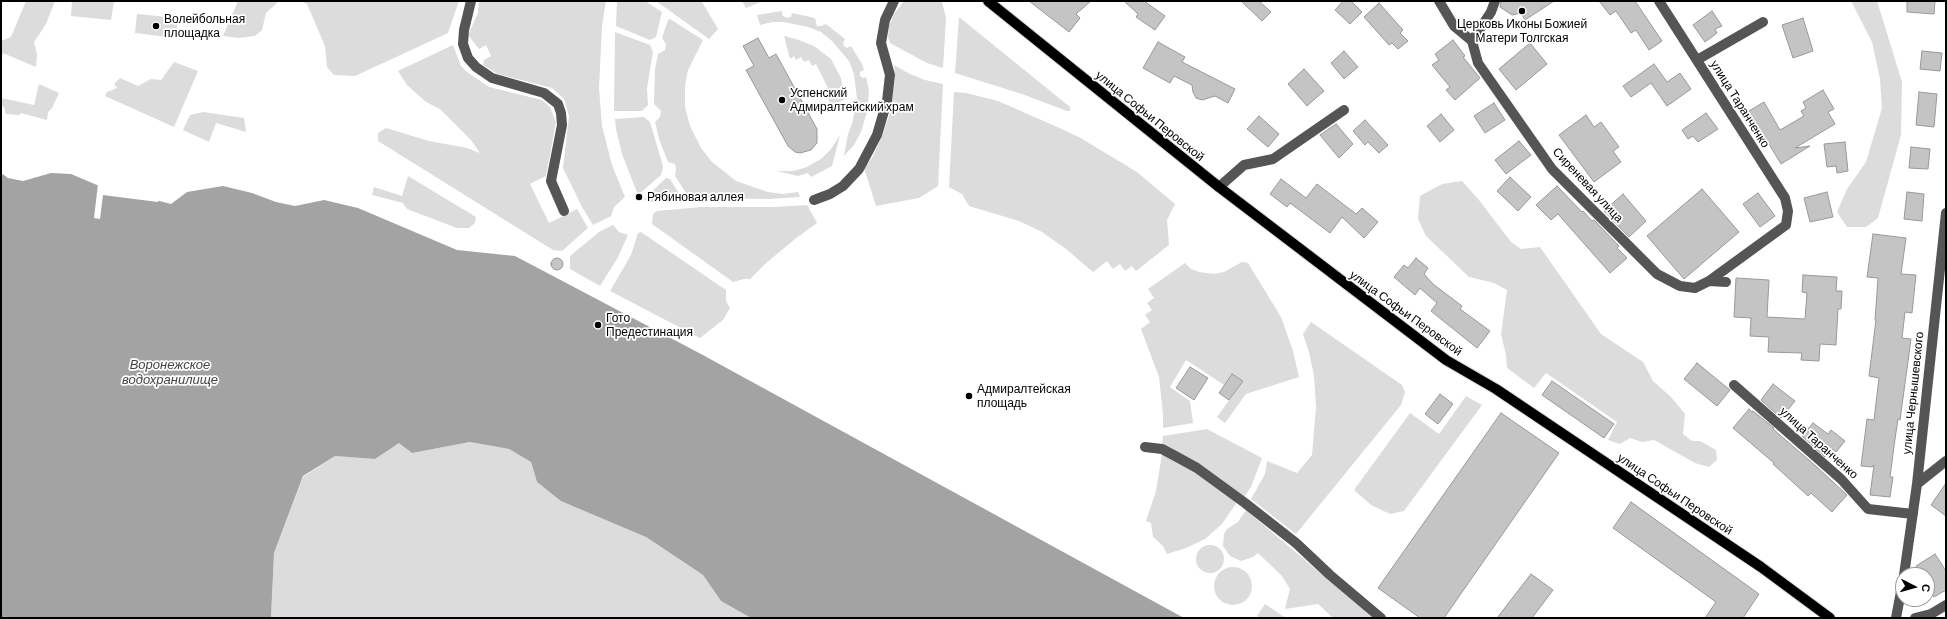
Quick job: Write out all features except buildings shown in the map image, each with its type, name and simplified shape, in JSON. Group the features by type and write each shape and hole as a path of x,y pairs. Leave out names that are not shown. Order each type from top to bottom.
{"main road":[{"name":"улица Софьи Перовской","path":"988,1 1220,187 1446,360 1522,406 1761,567 1830,618"}],"street":[{"path":"471,1 464,30 463,44 468,58 476,67 492,78 544,93 558,104 561,113 562,125 551,181 564,211"},
{"path":"814,200 830,194 843,186 859,168 877,135 887,100 890,75 881,43 885,20 894,1"},
{"path":"1439,1 1454,26 1472,41 1491,12 1495,1"},
{"name":"улица Таранченко","path":"1659,1 1785,198 1788,211 1786,225 1709,281"},
{"path":"1697,60 1763,22"},
{"name":"Сиреневая улица","path":"1472,41 1478,63 1558,175 1657,274 1680,286 1695,288 1709,281"},
{"path":"1220,187 1244,165 1274,159 1344,110"},
{"name":"улица Чернышевского","path":"1905,567 1917,484 1946,213"},
{"path":"1709,281 1726,282"},
{"name":"улица Таранченко","path":"1734,385 1841,479 1868,509 1913,514"},
{"path":"1145,447 1162,449 1197,468 1296,543 1330,575 1381,618"},
{"path":"1917,484 1946,461"},
{"path":"1915,618 1932,616 1946,605"},
{"path":"1896,618 1898,607"}],"shaded area":[{"path":"26,1 55,1 46,24 34,42 37,54 36,67 3,53 1,58 1,41 11,37"},
{"path":"72,1 114,1 111,20 71,16"},
{"path":"238,1 279,1 266,13 262,30 255,36 238,38 223,36"},
{"path":"301,1 459,1 448,33 355,76 334,75 327,67 325,46 307,4"},
{"path":"479,1 606,1 602,26 599,88 602,126 612,165 625,197 614,207 611,216 593,225 582,207 563,168 569,116 564,99 552,88 498,74 483,65 484,60 491,56 486,45 479,49 468,35 478,13"},
{"path":"617,1 645,1 662,12 656,37 650,40 616,26"},
{"path":"656,1 703,1 702,2 718,29 709,39"},
{"path":"742,1 763,1 746,8"},
{"path":"904,1 942,2 946,18 943,68 927,63 890,43 888,37 889,26 894,14"},
{"path":"1851,1 1877,1 1902,82 1901,135 1878,218 1866,227 1847,227 1837,212 1847,189 1866,162 1882,108 1880,79 1872,42"},
{"path":"782,11 782,15 786,18 791,17 792,13 815,18 817,26 826,24 845,39 843,43 844,46 847,48 851,46 862,64 864,70 860,72 860,76 863,78 866,77 869,90 868,103 864,103 862,109 867,112 861,132 854,145 844,156 857,99 854,74 849,61 832,41 821,32 808,27 784,22 772,22 760,25 757,15"},
{"name":"Волейбольная площадка","path":"137,14 178,18 176,38 135,33"},
{"path":"959,17 1070,107 1070,111 955,73"},
{"path":"670,19 703,40 688,70 685,86 685,107 690,126 701,148 712,162 736,181 768,192 783,194 798,192 800,197 769,199 691,198 688,196 675,176 675,164 668,162 659,139 655,122 660,117 661,111 654,104 655,69 658,54 665,50 666,44 662,38 668,20"},
{"path":"615,32 650,45 653,52 647,88 648,105 642,111 614,111"},
{"path":"784,36 814,46 831,59 841,78 845,99 832,106 823,90 828,88 816,64 812,66 809,60 804,62 801,57 796,60 794,56 790,59"},
{"path":"453,45 461,66 489,87 542,100 550,107 556,122 546,176 530,184 549,223 577,209 588,228 562,251 553,250 378,141 378,133 386,128 429,141 467,148 480,153 471,140 440,109 426,102 407,85 398,71"},
{"path":"174,62 198,71 174,127 105,96 107,92 117,88 114,84 120,78 138,86 151,79 161,80"},
{"path":"894,65 925,80 943,84 938,186 919,198 876,206 864,168 872,158 882,137 891,110 895,79"},
{"path":"39,84 59,93 52,108 48,112 47,120 21,113 19,115 6,114 4,107 1,106 1,98 34,105"},
{"path":"954,92 966,93 998,101 1079,137 1137,172 1175,204 1167,220 1169,245 1136,271 1132,266 1125,271 1120,264 1113,269 1107,261 1093,272 1066,249 1042,232 1019,221 969,206 962,194 949,187"},
{"path":"203,112 244,118 246,132 216,123 209,142 183,130 190,115"},
{"path":"644,117 650,122 663,166 661,175 638,195 622,154 615,119"},
{"path":"840,135 832,166 811,177 808,173 798,176 777,171 793,171 807,167 821,159 831,149"},
{"path":"408,176 476,217 475,223 469,228 457,228 407,209 403,203 372,195 374,187 402,196"},
{"path":"666,178 670,179 682,198 648,202 644,199"},
{"path":"1462,181 1479,200 1511,242 1521,249 1540,247 1601,334 1643,362 1653,381 1671,397 1685,414 1683,434 1692,441 1700,441 1716,450 1717,460 1709,467 1695,463 1654,440 1642,442 1630,438 1620,444 1608,440 1617,422 1546,373 1534,388 1507,368 1506,355 1501,334 1507,290 1494,283 1469,277 1426,236 1418,219 1420,196 1442,184"},
{"path":"807,205 817,223 765,264 750,279 733,282 652,224 653,214 657,211 701,207 775,207"},
{"path":"613,225 619,232 628,235 617,259 600,286 570,269 570,256 599,232"},
{"path":"641,232 726,290 726,301 730,308 723,320 700,338 610,291 631,255 638,233"},
{"path":"1242,262 1248,263 1281,317 1293,351 1299,377 1246,394 1225,423 1217,417 1243,381 1232,374 1224,385 1186,360 1170,387 1190,401 1193,423 1163,428 1159,377 1141,329 1150,322 1145,315 1152,310 1147,303 1154,298 1148,289 1185,263 1191,269 1199,272 1214,274 1224,272"},
{"path":"1311,322 1402,385 1405,392 1401,405 1296,534 1251,499 1265,474 1267,461 1297,473 1312,455 1316,407 1314,376 1309,352 1303,334"},
{"path":"1466,396 1482,405 1404,511 1390,514 1371,505 1354,490 1410,413 1439,434"},
{"path":"1207,429 1262,458 1251,487 1244,497 1162,444 1163,436"},
{"path":"399,442 412,453 470,442 509,449 531,462 537,482 561,500 646,537 703,575 721,601 751,618 271,618 274,553 303,477 335,456 375,459"},
{"path":"1162,454 1195,472 1237,502 1222,524 1205,539 1186,548 1167,554 1163,546 1153,537 1151,523 1146,521 1156,491"},
{"path":"1246,510 1373,618 1333,618 1318,604 1285,609 1290,589 1282,576 1258,553 1253,557 1241,561 1230,556 1223,546 1224,534 1227,529 1238,522"},
{"path":"1210,545 1220,549 1224,559 1220,569 1210,573 1200,569 1196,559 1200,549"},
{"path":"1233,567 1243,570 1249,576 1252,586 1249,596 1243,602 1233,605 1223,602 1217,596 1214,586 1217,576 1223,570"},
{"path":"1265,604 1286,618 1260,618 1257,616"}],"water":[{"name":"Воронежское водохранилище","path":"1,173 8,178 23,181 51,173 71,174 97,185 171,204 187,192 223,186 252,193 276,202 295,206 324,200 358,208 457,250 515,256 701,354 1184,618 751,618 721,601 703,575 646,537 561,501 537,482 531,462 509,449 470,442 412,453 399,443 375,459 335,456 303,476 274,553 271,618 1,618"}],"pier":[{"path":"98,184 159,199 158,202 103,195 100,219 94,218"}],"place":[{"name":"Церковь Иконы Божией Матери Толгская","path":"1522,11"},
{"name":"Волейбольная площадка","path":"156,26"},
{"name":"Успенский Адмиралтейский храм","path":"782,100"},
{"name":"Рябиновая аллея","path":"639,197"},
{"name":"Гото Предестинация","path":"598,325"},
{"name":"Адмиралтейская площадь","path":"969,396"}]}
